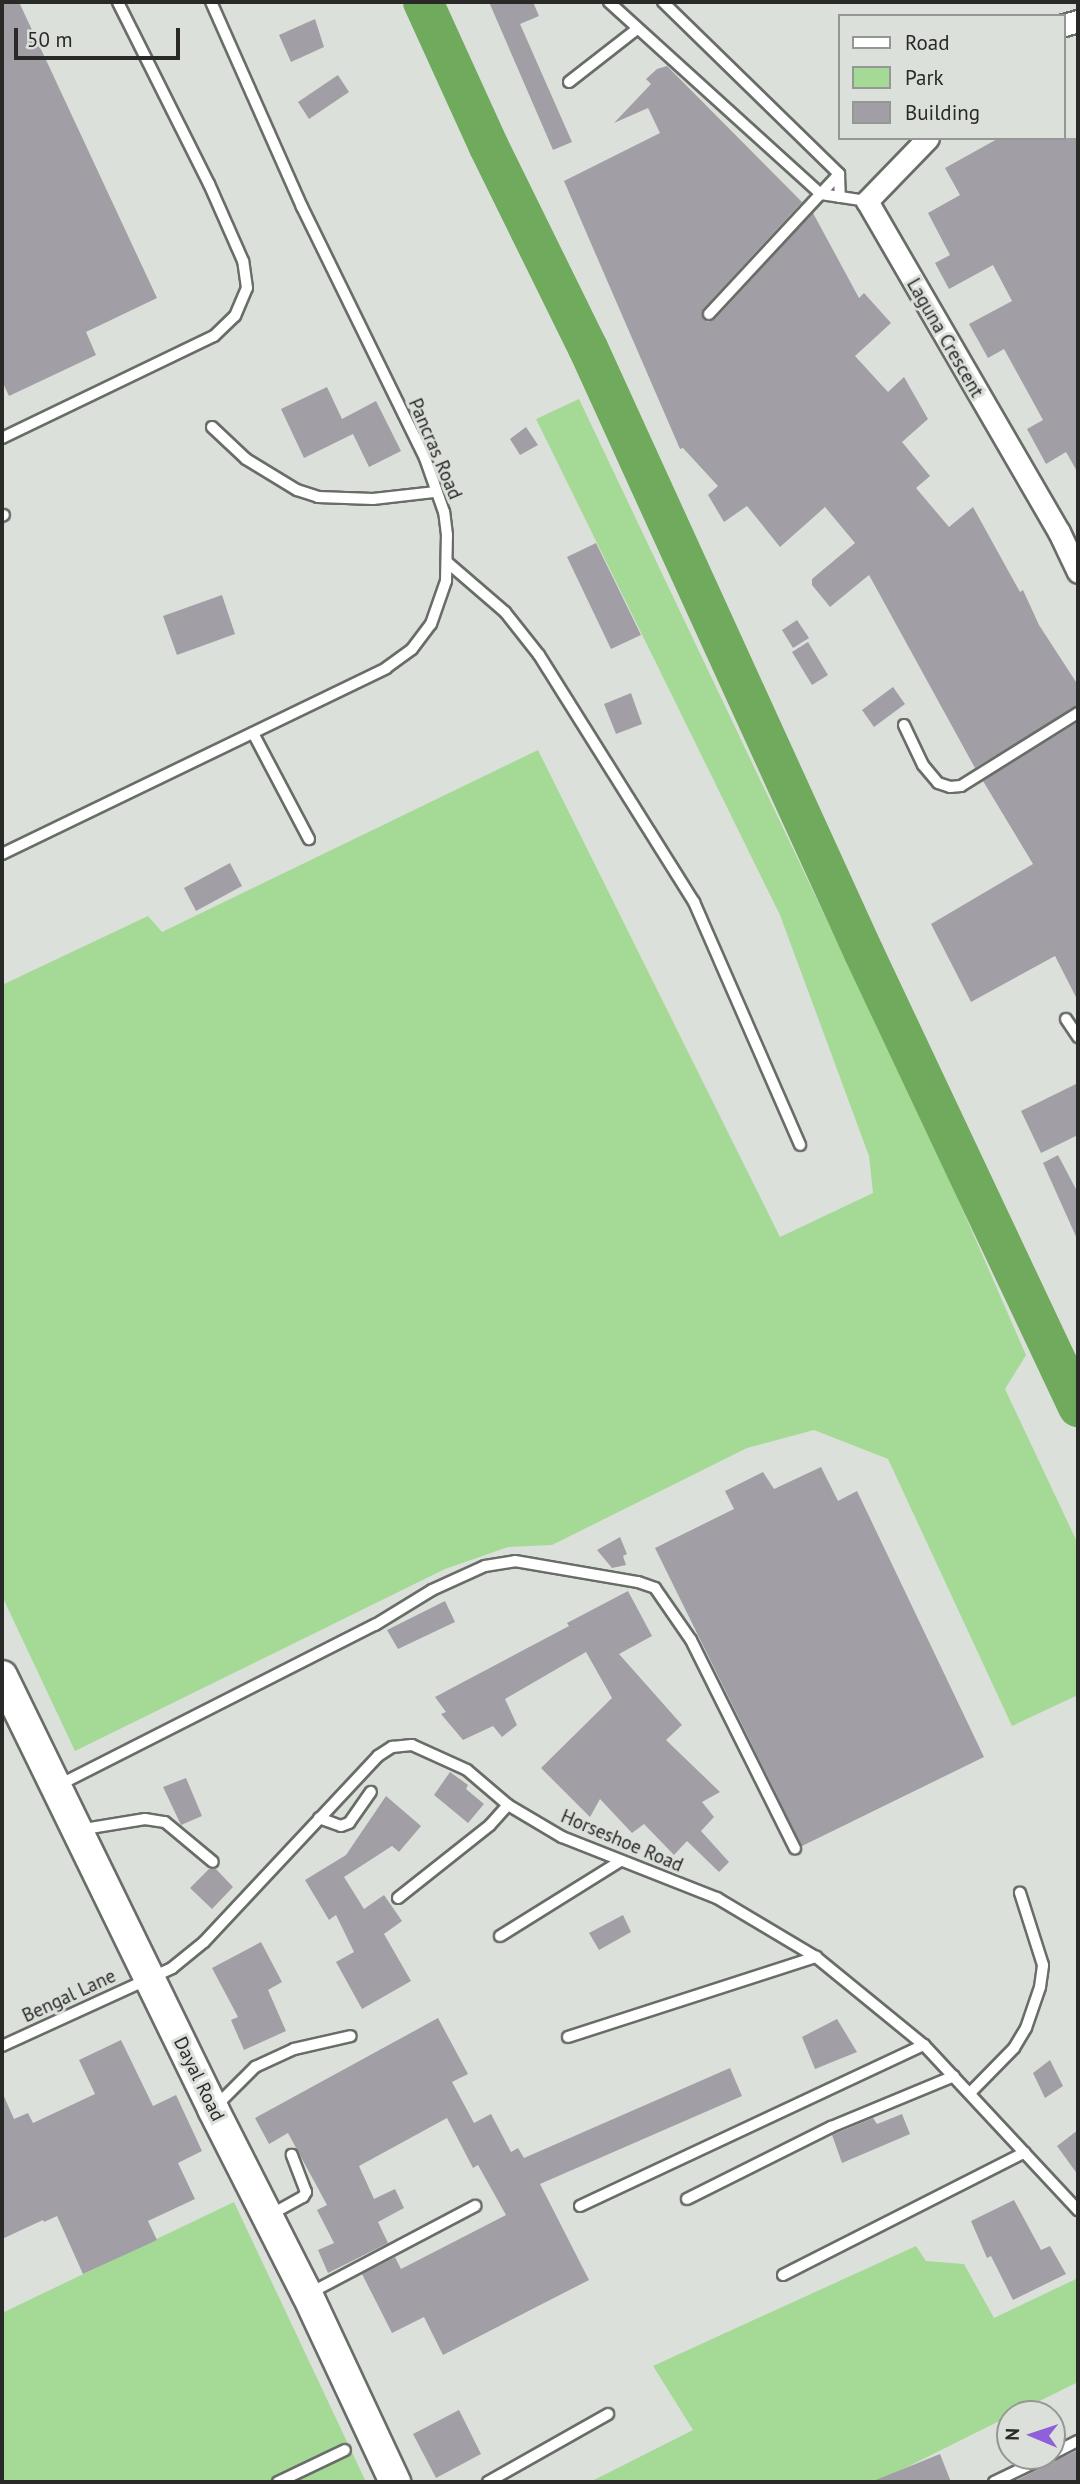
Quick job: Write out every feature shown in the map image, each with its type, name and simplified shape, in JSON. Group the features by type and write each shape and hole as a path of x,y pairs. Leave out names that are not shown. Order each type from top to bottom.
{"street":[{"path":"867,201 926,140"},
{"name":"Laguna Crescent","path":"867,201 1069,527 1078,572"},
{"name":"Dayal Road","path":"2,1676 75,1830 307,2294 395,2482"}],"lane":[{"path":"2,438 214,336 235,316 247,288 243,261 209,184 118,2"},
{"name":"Pancras Road","path":"2,854 386,668 412,649 431,624 440,602 447,562 444,512 434,492 425,458 307,218 211,2"},
{"path":"609,2 821,194 867,201"},
{"path":"663,2 839,174 840,197"},
{"path":"569,82 637,29"},
{"path":"709,314 839,174"},
{"path":"212,427 246,459 297,490 318,497 373,499 434,492"},
{"path":"447,562 505,612 539,654 694,902 800,1145"},
{"path":"904,725 923,765 938,783 950,788 961,786 1078,713"},
{"path":"253,733 309,839"},
{"path":"1066,1019 1078,1037"},
{"path":"54,1787 375,1625 432,1590 485,1566 516,1561 638,1581 655,1588 691,1640 795,1849"},
{"name":"Horseshoe Road","path":"151,1978 173,1968 204,1942 378,1756 401,1746 421,1748 467,1770 508,1805 562,1837 619,1862 717,1898 816,1957 924,2045 1078,2210"},
{"path":"318,1818 341,1826 349,1823 371,1792"},
{"path":"398,1898 490,1825 508,1805"},
{"path":"75,1830 145,1819 165,1822 213,1862"},
{"path":"500,1936 619,1862"},
{"path":"970,2093 1014,2048 1026,2028 1040,1987 1043,1965 1020,1894"},
{"path":"568,2037 816,1957"},
{"name":"Bengal Lane","path":"2,2046 151,1978"},
{"path":"213,2109 256,2067 294,2049 351,2036"},
{"path":"580,2206 924,2045"},
{"path":"687,2199 831,2127 954,2076"},
{"path":"783,2275 1026,2152"},
{"path":"268,2217 303,2197 306,2192 292,2155"},
{"path":"307,2294 475,2206"},
{"path":"488,2482 608,2414"},
{"path":"278,2482 345,2450"},
{"path":"994,2482 1019,2470"}],"green space":[{"path":"579,399 940,1158 1026,1355 1005,1389 1078,1544 1078,1695 1012,1726 888,1459 814,1430 747,1448 552,1545 508,1547 445,1569 75,1751 2,1596 2,985 148,916 162,932 538,750 780,1237 873,1193 869,1156 780,915 536,419"},
{"path":"234,2202 366,2482 2,2482 2,2313"},
{"path":"916,2246 926,2261 964,2264 994,2318 1078,2278 1078,2382 1042,2400 996,2400 996,2423 877,2482 590,2482 693,2430 653,2366"}],"building":[{"path":"2,2 19,2 157,298 86,332 96,355 9,396 2,381"},
{"path":"489,2 533,2 539,16 520,24 572,142 553,150"},
{"path":"315,19 324,47 291,62 279,35"},
{"path":"667,66 802,202 703,309 703,319 708,322 715,319 813,213 859,298 864,293 891,323 855,356 888,392 904,377 928,419 902,442 930,476 916,488 949,527 973,507 1020,592 1023,590 1039,625 1078,685 1078,705 975,768 869,575 830,607 812,585 812,579 855,543 825,507 780,547 747,506 724,522 708,495 718,486 683,448 680,449 564,181 660,133 648,108 614,123 651,84 646,79 657,69"},
{"path":"338,75 349,92 309,119 298,102"},
{"path":"1078,138 1078,473 1066,452 1046,464 1027,429 1043,420 1004,349 988,358 969,324 1012,301 993,265 949,289 935,263 950,255 928,213 960,195 945,168 995,140"},
{"path":"327,387 342,419 376,401 401,451 369,467 353,434 304,458 281,409"},
{"path":"526,427 538,445 520,455 510,439"},
{"path":"596,543 641,635 611,649 567,557"},
{"path":"222,595 235,634 177,655 163,616"},
{"path":"797,620 809,638 793,648 782,630"},
{"path":"808,642 828,675 812,685 792,652"},
{"path":"893,687 905,704 874,727 862,710"},
{"path":"631,693 642,724 616,734 604,704"},
{"path":"1078,722 1078,1001 1055,956 971,1002 931,924 1033,864 983,781"},
{"path":"230,863 242,886 196,911 184,888"},
{"path":"1078,1083 1078,1135 1041,1153 1021,1111"},
{"path":"1058,1155 1078,1193 1078,1241 1043,1163"},
{"path":"821,1467 838,1501 857,1491 984,1757 802,1846 655,1548 734,1509 725,1491 763,1472 774,1489"},
{"path":"620,1537 627,1554 623,1556 626,1565 612,1568 597,1550"},
{"path":"628,1591 652,1636 619,1654 682,1725 666,1740 720,1792 702,1802 714,1817 701,1831 729,1862 719,1872 687,1841 674,1855 644,1824 632,1833 600,1799 590,1817 541,1768 612,1698 586,1652 505,1699 517,1725 502,1737 493,1726 463,1740 441,1714 446,1712 435,1697 569,1626 567,1623"},
{"path":"445,1601 455,1622 398,1649 387,1630"},
{"path":"450,1772 468,1785 466,1789 484,1804 468,1823 434,1795"},
{"path":"186,1778 202,1816 181,1825 163,1787"},
{"path":"386,1796 421,1826 399,1852 392,1846 344,1877 364,1909 384,1895 402,1921 384,1934 411,1981 362,2009 336,1962 354,1952 336,1915 329,1920 305,1880 346,1855"},
{"path":"209,1869 216,1869 233,1887 212,1909 190,1888"},
{"path":"623,1915 631,1932 599,1950 589,1933"},
{"path":"261,1942 282,1982 268,1990 286,2031 244,2050 231,2020 238,2017 212,1968"},
{"path":"438,2018 468,2074 452,2082 474,2123 491,2114 511,2152 518,2148 524,2158 730,2068 742,2096 540,2184 589,2280 443,2355 424,2317 392,2333 362,2274 395,2257 401,2269 506,2215 478,2165 473,2168 447,2118 359,2166 374,2199 395,2189 404,2208 378,2222 388,2243 328,2273 318,2250 334,2243 317,2210 327,2205 288,2133 269,2144 255,2118"},
{"path":"837,2019 857,2052 815,2069 802,2037"},
{"path":"121,2040 153,2106 176,2095 202,2151 178,2163 195,2199 148,2221 157,2240 83,2274 57,2216 2,2239 2,2092 14,2119 28,2113 33,2123 95,2094 79,2060"},
{"path":"1050,2060 1063,2086 1045,2098 1033,2073"},
{"path":"902,2114 910,2134 842,2163 832,2135 873,2118 877,2124"},
{"path":"1078,2130 1078,2175 1057,2146"},
{"path":"1014,2200 1041,2250 1050,2246 1066,2274 1013,2300 991,2256 987,2258 971,2221"},
{"path":"459,2410 481,2454 436,2478 413,2434"},
{"path":"1078,2450 1078,2482 1013,2482 1037,2470 1066,2470 1066,2456"},
{"path":"940,2454 951,2482 871,2482"}],"waterway":[{"path":"423,2 489,147 588,348 864,953 1078,1407"}]}
